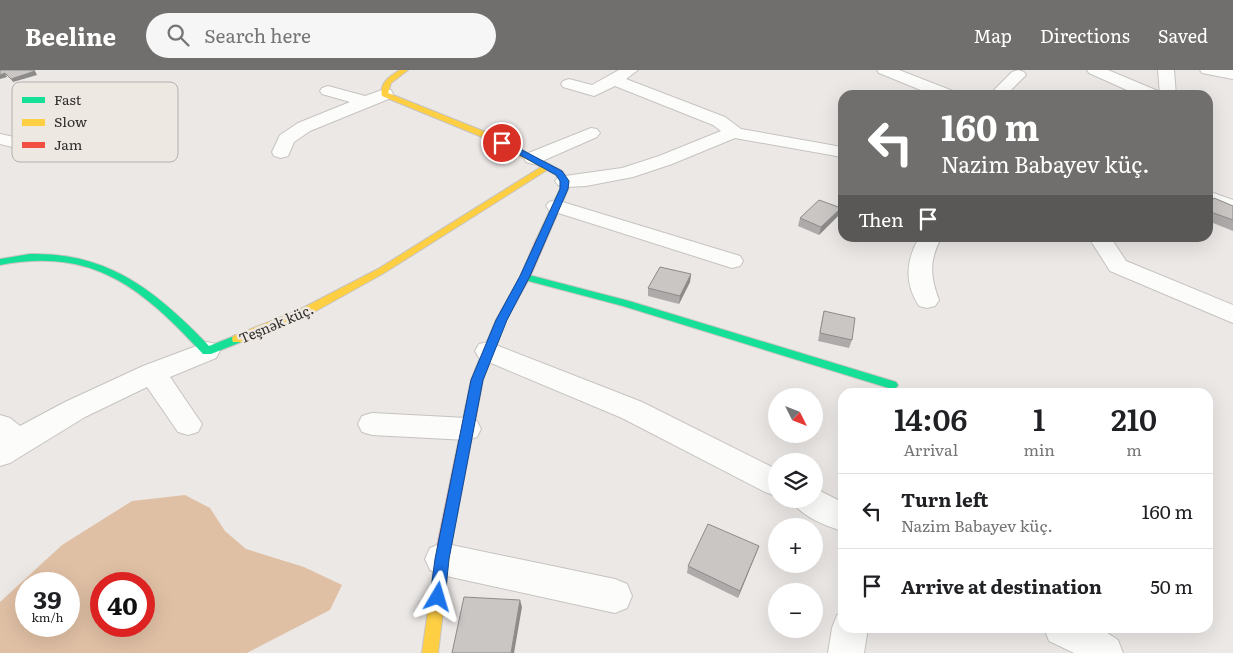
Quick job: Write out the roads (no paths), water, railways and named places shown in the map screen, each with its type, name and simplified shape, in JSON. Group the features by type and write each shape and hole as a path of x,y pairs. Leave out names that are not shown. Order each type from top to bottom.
{"street":[{"path":"385,94 384,88 388,81 405,70"},
{"path":"569,84 594,91 631,70"},
{"path":"886,70 934,90"},
{"path":"1095,70 1141,90"},
{"path":"1166,70 1168,90"},
{"path":"1208,70 1233,74"},
{"path":"1002,90 1018,75"},
{"path":"616,80 719,121 735,133"},
{"path":"328,91 365,101"},
{"path":"281,152 286,139 294,133 385,94 490,137 541,162 559,173 565,181 564,189 525,276 501,320 477,380 442,559 430,653"},
{"path":"541,162 591,133"},
{"path":"565,181 586,181 629,172 735,133 838,151"},
{"name":"Teşnək küç.","path":"207,350 276,325 381,271 541,162"},
{"path":"1213,199 1233,208"},
{"path":"556,206 732,262"},
{"path":"927,300 918,276 919,266 928,242"},
{"path":"1103,242 1118,266 1233,315"},
{"path":"0,262 22,256 42,256 87,261 111,269 176,316 207,350 152,373 57,419 6,441"},
{"path":"525,276 625,303 892,385"},
{"path":"488,351 632,410 768,479"},
{"path":"152,373 188,424"},
{"path":"372,424 467,429"},
{"path":"823,507 838,515"},
{"path":"442,559 615,596"},
{"path":"846,653 849,633"},
{"path":"1073,633 1084,638 1105,653"}]}
